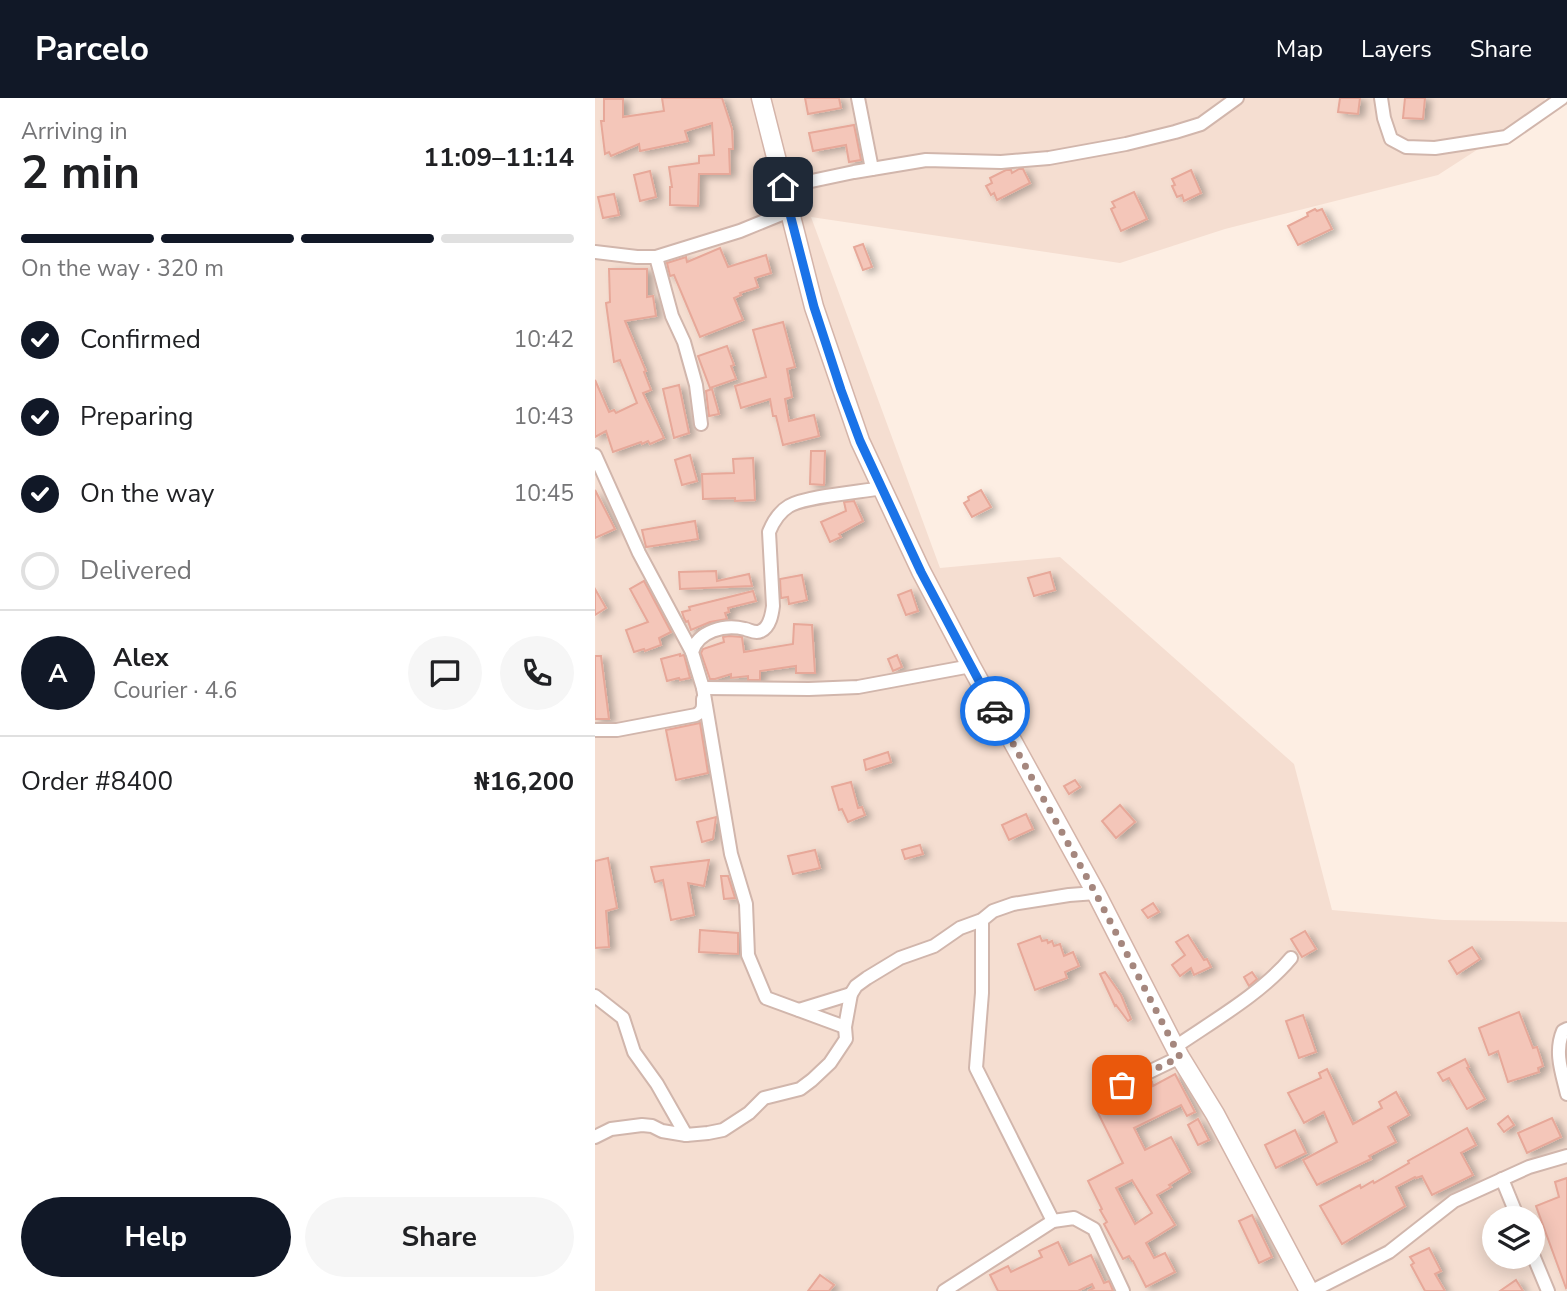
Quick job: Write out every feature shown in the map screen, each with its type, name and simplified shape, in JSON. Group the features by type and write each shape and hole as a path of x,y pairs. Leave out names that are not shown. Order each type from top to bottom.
{"main road":[{"path":"761,98 814,307 860,441 921,572 1096,894 1177,1052 1215,1114 1311,1291"}],"street":[{"path":"858,98 872,169"},
{"path":"783,187 926,160 1001,162 1049,158 1126,144 1201,124 1237,98"},
{"path":"1381,98 1391,139 1406,147 1435,148 1506,137 1562,98"},
{"path":"595,252 656,257 740,231 789,211"},
{"path":"656,257 672,316 684,342 696,385 701,424"},
{"path":"595,454 639,553 692,652 703,688 731,854 745,904 748,955 767,998 845,1027"},
{"path":"692,652 697,640 703,635 727,628 754,632 766,627 773,606 769,532 773,521 789,506 882,488"},
{"path":"703,688 858,687 971,666"},
{"path":"595,730 617,730 696,715 703,707 703,688"},
{"path":"595,1137 611,1129 642,1125 652,1125 662,1131 686,1135 723,1130 749,1113 764,1098 800,1089 829,1063 846,1039 845,1027 851,994 856,986 900,958 934,946 960,928 1013,904 1069,895 1096,894"},
{"path":"982,920 982,993 976,1068 1053,1221"},
{"path":"1122,1085 1177,1052 1277,974 1291,958"},
{"path":"799,1011 851,994"},
{"path":"595,996 623,1018 634,1052 657,1084 686,1135"},
{"path":"1567,1029 1563,1031 1558,1050 1567,1094"},
{"path":"1311,1291 1389,1252 1454,1202 1529,1167 1567,1156"},
{"path":"1502,1180 1513,1206"},
{"path":"944,1291 1053,1221 1074,1218 1094,1229 1123,1291"},
{"path":"1539,1269 1548,1291"}],"shaded area":[{"path":"595,98 1545,98 1542,108 1438,175 1225,229 1120,263 811,217 940,568 1060,557 1294,764 1332,910 1444,920 1567,922 1567,1291 595,1291"}],"building":[{"path":"662,98 722,98 732,129 733,149 729,149 730,174 699,174 698,206 670,205 672,187 669,167 699,163 699,156 714,155 712,123 685,131 688,141 640,151 639,144 611,156 609,152 605,154 601,121 604,121 604,99 623,99 623,117 664,111"},
{"path":"805,98 839,98 841,108 808,114"},
{"path":"1340,98 1360,98 1358,114 1338,112"},
{"path":"1405,98 1425,98 1423,119 1403,118"},
{"path":"854,125 861,160 849,162 846,145 813,151 809,133"},
{"path":"1023,169 1030,183 997,200 994,193 991,195 986,186 992,183 990,178 1006,170 1011,170 1012,173"},
{"path":"1191,170 1201,193 1184,201 1182,195 1177,197 1172,179"},
{"path":"650,171 656,197 640,201 634,175"},
{"path":"1134,192 1147,219 1121,231 1111,209 1115,207 1112,202"},
{"path":"614,194 619,215 603,218 598,197"},
{"path":"1322,209 1332,229 1298,245 1288,226 1308,216 1307,213"},
{"path":"863,244 872,267 863,270 854,247"},
{"path":"720,248 728,267 766,255 771,273 755,278 758,287 734,298 743,320 700,337 674,275 670,276 667,263 686,257 687,262"},
{"path":"609,269 647,269 647,297 653,296 656,316 625,321 651,390 643,393 664,438 650,444 648,441 642,444 641,442 613,452 606,431 595,437 595,380 609,412 614,410 616,413 637,403 620,360 614,362 606,303 610,302"},
{"path":"783,322 795,367 787,369 792,397 785,399 789,421 814,415 819,436 783,445 770,399 741,408 735,386 766,377 753,330"},
{"path":"727,346 736,379 710,388 698,356"},
{"path":"679,385 689,433 674,438 663,389"},
{"path":"712,389 719,414 709,416 706,391"},
{"path":"811,451 825,451 824,485 810,484"},
{"path":"690,455 697,481 682,485 675,460"},
{"path":"753,458 755,500 703,499 702,474 734,473 733,459"},
{"path":"595,490 615,529 595,538"},
{"path":"981,490 991,507 972,517 964,503 969,500 968,497"},
{"path":"854,501 863,521 830,542 821,522 846,511 844,502"},
{"path":"695,521 698,539 646,547 642,530"},
{"path":"716,571 717,581 749,574 752,586 680,589 679,572"},
{"path":"1050,572 1055,590 1034,596 1028,578"},
{"path":"802,575 807,600 789,604 788,597 781,598 780,579"},
{"path":"644,581 671,632 659,638 661,645 634,652 626,630 648,622 630,589"},
{"path":"595,589 606,608 595,615"},
{"path":"911,590 918,611 906,615 898,595"},
{"path":"753,591 756,601 728,608 729,612 725,613 727,619 691,630 684,618 682,612 690,610 689,607"},
{"path":"794,624 812,625 815,673 796,673 796,666 760,671 760,680 748,680 748,676 731,678 731,674 710,679 701,653 703,649 724,642 723,637 729,636 742,637 744,652 793,644"},
{"path":"684,655 690,678 667,681 661,659"},
{"path":"897,655 902,667 893,671 888,659"},
{"path":"595,656 601,656 609,719 595,719"},
{"path":"700,723 708,773 676,780 666,730"},
{"path":"888,752 891,762 866,770 864,760"},
{"path":"1075,780 1080,787 1069,794 1064,786"},
{"path":"851,782 858,808 862,807 865,815 848,822 842,809 839,810 832,787"},
{"path":"1120,805 1135,822 1116,838 1102,821"},
{"path":"1026,814 1033,829 1009,840 1002,825"},
{"path":"716,817 713,839 702,842 697,822"},
{"path":"920,845 923,854 905,859 902,850"},
{"path":"815,850 820,868 793,874 788,856"},
{"path":"608,858 617,908 606,911 609,947 595,948 595,861"},
{"path":"709,860 704,886 688,883 694,915 671,920 663,880 655,882 651,867"},
{"path":"721,876 728,876 735,898 724,899"},
{"path":"1153,903 1159,912 1148,918 1142,910"},
{"path":"700,930 738,933 738,954 699,952"},
{"path":"1305,931 1316,949 1302,957 1291,939"},
{"path":"1188,935 1211,967 1194,975 1191,968 1180,976 1172,965 1185,955 1176,942"},
{"path":"1040,936 1042,941 1052,941 1054,946 1060,944 1064,956 1073,952 1079,966 1065,972 1067,978 1035,990 1018,944"},
{"path":"1472,947 1480,959 1457,974 1449,961"},
{"path":"1105,972 1121,995 1131,1019 1128,1021 1115,1006 1100,974"},
{"path":"1252,972 1257,979 1249,986 1244,977"},
{"path":"1519,1012 1533,1048 1537,1047 1543,1066 1538,1068 1539,1072 1508,1082 1498,1051 1489,1055 1479,1028"},
{"path":"1303,1015 1316,1052 1299,1058 1286,1021"},
{"path":"1465,1059 1469,1067 1467,1068 1485,1099 1467,1109 1449,1078 1443,1081 1438,1073"},
{"path":"1327,1069 1353,1124 1382,1108 1379,1102 1396,1092 1409,1115 1388,1127 1396,1142 1369,1156 1371,1159 1317,1185 1303,1160 1337,1142 1324,1112 1304,1123 1288,1093 1321,1078 1319,1073"},
{"path":"1175,1074 1195,1112 1187,1116 1181,1105 1134,1128 1145,1150 1171,1137 1190,1172 1157,1195 1175,1225 1146,1243 1154,1258 1165,1253 1175,1272 1146,1287 1129,1256 1123,1259 1104,1224 1107,1222 1088,1181 1123,1163 1095,1107 1152,1082 1153,1086","holes":["1132,1180 1152,1213 1135,1224 1116,1188"]},
{"path":"1508,1116 1514,1125 1504,1132 1498,1124"},
{"path":"1552,1118 1561,1137 1527,1153 1518,1133"},
{"path":"1198,1119 1209,1140 1198,1145 1188,1125"},
{"path":"1467,1128 1476,1145 1461,1153 1473,1175 1432,1195 1422,1176 1396,1187 1405,1206 1342,1244 1320,1206 1360,1185 1361,1188 1373,1181 1374,1183"},
{"path":"1295,1130 1306,1153 1276,1168 1265,1145"},
{"path":"1567,1178 1566,1288 1545,1231 1545,1206 1536,1206 1559,1197 1555,1182"},
{"path":"1252,1215 1272,1257 1259,1263 1239,1221"},
{"path":"1058,1242 1069,1265 1091,1255 1104,1283 1109,1281 1113,1291 1088,1291 1094,1288 1092,1284 1078,1291 998,1291 990,1275 1008,1266 1011,1272 1042,1257 1039,1251"},
{"path":"1429,1248 1441,1271 1435,1274 1445,1291 1425,1291 1411,1265 1414,1263 1410,1257"},
{"path":"820,1275 834,1285 829,1291 808,1291"},
{"path":"1516,1280 1523,1291 1500,1291"}],"way so far":[{"path":"995,711 1096,894 1180,1057 1122,1085"}],"route":[{"path":"783,187 814,307 860,441 921,572 995,711"}]}
